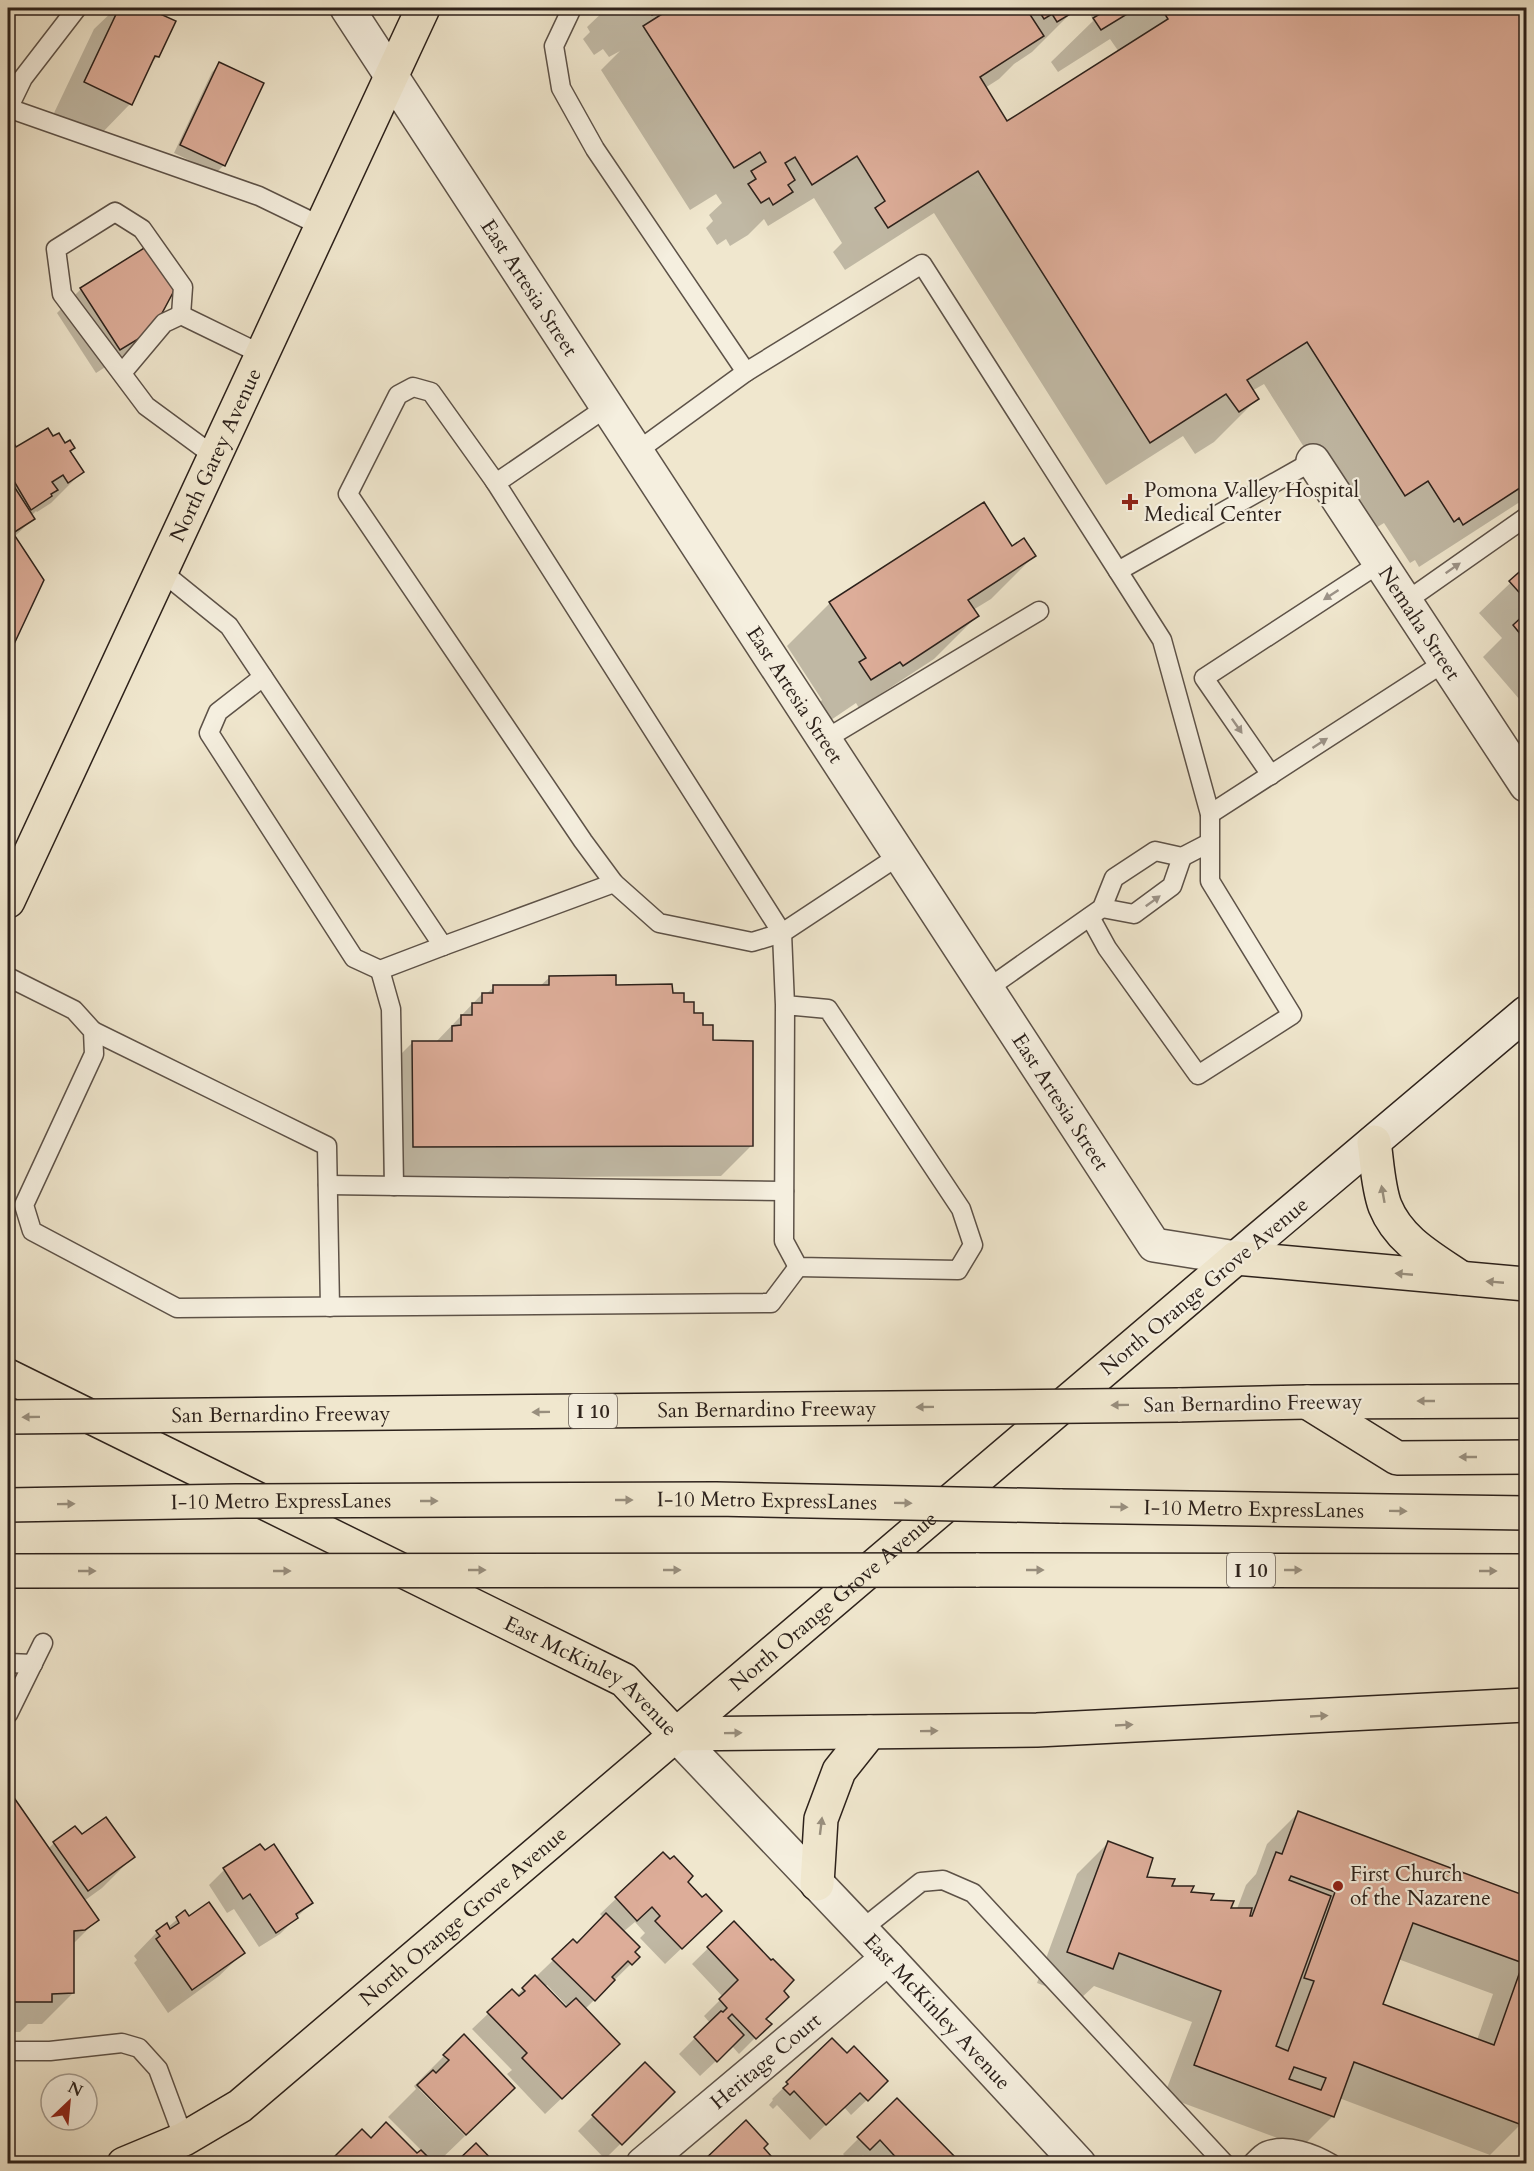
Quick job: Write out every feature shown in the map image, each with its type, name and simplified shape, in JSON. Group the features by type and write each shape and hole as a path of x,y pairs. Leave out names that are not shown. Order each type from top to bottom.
{"main road":[{"name":"North Garey Avenue","path":"8,901 423,8"},
{"path":"1374,1142 1384,1204 1395,1226 1412,1245 1463,1279"},
{"path":"1236,1258 1527,1284"},
{"name":"North Orange Grove Avenue","path":"124,2163 184,2139 240,2106 1236,1258"},
{"name":"East McKinley Avenue","path":"8,1376 624,1680 675,1734"},
{"name":"San Bernardino Freeway","path":"8,1418 1527,1401"},
{"path":"1307,1402 1397,1458 1527,1457"},
{"name":"I-10 Metro ExpressLanes","path":"8,1504 716,1499 1527,1513"},
{"name":"I 10","path":"8,1571 1527,1571"},
{"path":"675,1734 1037,1730 1527,1705"},
{"path":"817,1884 821,1819 839,1771 870,1732"}],"street":[{"name":"East Artesia Street","path":"347,8 1154,1245 1236,1258"},
{"name":"Nemaha Street","path":"1313,461 1527,785"},
{"name":"North Orange Grove Avenue","path":"1236,1258 1527,1013"},
{"name":"East McKinley Avenue","path":"675,1734 1079,2163"},
{"name":"Heritage Court","path":"643,2163 888,1958"}],"lane":[{"path":"77,8 23,78 8,108 259,196 321,226"},
{"path":"572,8 555,46 561,88 595,149 746,372"},
{"path":"181,315 183,287 142,229 115,212 56,249 62,294 146,406 214,456"},
{"path":"636,452 746,372 922,264 1162,640 1210,814 1210,881 1292,1015 1198,1075 1107,948 1096,912"},
{"path":"181,315 261,354"},
{"path":"122,374 164,323 181,315"},
{"path":"798,1267 784,1241 785,1005 782,933 494,480 431,392 412,387 398,395 348,494 614,883 659,923 752,942 782,933 900,855"},
{"path":"494,480 496,483 607,407"},
{"path":"1118,571 1313,461"},
{"path":"1405,602 1527,517"},
{"path":"1271,775 1204,678 1380,563"},
{"path":"160,571 229,626 443,946"},
{"path":"824,740 1039,611"},
{"path":"1210,814 1445,662"},
{"path":"263,677 218,712 209,733 354,958 380,970 614,883"},
{"path":"987,989 1096,912 1114,878 1155,851 1182,857 1209,843"},
{"path":"1096,912 1134,914 1172,886 1182,857"},
{"path":"380,970 391,1009 394,1185"},
{"path":"8,977 74,1010 93,1031 327,1146 330,1307"},
{"path":"785,1005 828,1009 960,1209 973,1245 958,1270 798,1267"},
{"path":"93,1031 94,1054 24,1204 32,1231 177,1308 771,1303 798,1267"},
{"path":"328,1185 784,1191"},
{"path":"8,1714 43,1643"},
{"path":"8,1663 33,1664"},
{"path":"861,1930 921,1882 943,1880 973,1893 1226,2163"},
{"path":"8,2051 50,2051 122,2043 140,2048 158,2069 184,2139"},
{"path":"1251,2163 1264,2151 1286,2147 1332,2163"}],"building":[{"path":"119,8 147,8 176,21 159,57 155,56 132,105 84,82"},
{"path":"634,8 647,8 637,13"},
{"path":"647,8 664,8 652,15"},
{"name":"Pomona Valley Hospital Medical Center","path":"669,8 1030,8 1027,10 1044,36 980,77 1007,121 1168,19 1161,8 1526,8 1526,484 1463,525 1459,518 1454,522 1428,481 1405,496 1307,342 1247,380 1259,399 1239,412 1226,394 1150,443 978,171 888,228 875,208 885,201 857,156 812,185 795,157 785,163 795,180 788,185 793,192 773,205 769,198 761,203 748,184 756,179 751,171 766,162 760,152 734,168 643,26"},
{"path":"1037,8 1076,8 1077,10 1057,22 1052,14 1044,19"},
{"path":"1110,8 1137,8 1101,30 1093,18"},
{"path":"219,62 264,83 225,166 180,145"},
{"path":"149,245 176,287 153,330 120,350 80,288"},
{"path":"48,428 53,436 59,433 65,443 70,440 75,448 70,451 84,472 68,483 63,475 52,482 58,490 31,510 8,471 8,445 13,441 16,447"},
{"path":"8,477 35,519 13,533 44,580 8,657"},
{"path":"984,502 1012,546 1024,538 1036,556 968,600 979,616 903,666 900,662 871,680 859,662 866,658 829,602"},
{"path":"1526,566 1526,600 1509,581"},
{"path":"1526,613 1526,641 1513,625"},
{"path":"616,975 616,985 672,984 673,993 684,993 684,1002 694,1002 694,1013 703,1013 703,1025 713,1025 713,1040 753,1041 753,1146 413,1147 412,1041 452,1041 452,1026 461,1025 461,1015 472,1015 472,1003 482,1003 482,993 493,993 493,985 549,985 549,976"},
{"path":"8,1789 99,1920 85,1930 74,1931 74,1993 52,1994 52,2002 8,2002"},
{"path":"1298,1811 1526,1896 1526,2113 1522,2125 1354,2062 1334,2117 1194,2065 1221,1991 1119,1953 1113,1969 1067,1952 1108,1841 1153,1858 1147,1877 1175,1879 1172,1886 1194,1886 1191,1892 1214,1894 1211,1900 1234,1901 1231,1908 1252,1908 1250,1916 1252,1916 1276,1852 1282,1854","holes":["1291,1876 1335,1892 1304,1978 1314,1981 1288,2051 1276,2046 1331,1896 1289,1880","1413,1923 1523,1963 1494,2045 1383,2004","1294,2067 1326,2078 1321,2090 1289,2079"]},
{"path":"106,1817 135,1857 88,1891 53,1842 75,1826 82,1834"},
{"path":"260,1844 265,1850 274,1844 313,1903 296,1914 298,1918 276,1933 250,1894 243,1899 223,1868"},
{"path":"663,1852 670,1859 674,1856 693,1876 688,1882 702,1897 706,1894 722,1911 682,1949 655,1921 660,1916 652,1907 637,1921 615,1897"},
{"path":"209,1902 245,1953 192,1990 156,1939 160,1936 156,1931 167,1923 170,1929 179,1923 176,1917 185,1910 189,1916"},
{"path":"606,1913 640,1947 635,1952 640,1957 632,1965 628,1961 612,1977 615,1980 595,2001 552,1959 573,1939 577,1943"},
{"path":"734,1921 771,1960 773,1959 794,1980 784,1991 789,1997 766,2019 772,2024 756,2039 732,2014 728,2018 744,2035 717,2062 694,2037 727,2008 719,1999 738,1980 707,1947"},
{"path":"535,1975 566,2007 576,1998 620,2044 562,2099 522,2058 527,2053 487,2012 512,1989 519,1996 525,1991 522,1988"},
{"path":"464,2034 515,2088 466,2135 417,2085 433,2070 436,2073 449,2060 443,2055"},
{"path":"832,2038 847,2053 854,2046 888,2081 868,2101 860,2093 826,2125 794,2091 790,2095 783,2088 788,2084 786,2082"},
{"path":"645,2062 675,2092 622,2145 592,2115"},
{"path":"897,2098 957,2159 952,2164 902,2164 880,2140 870,2150 857,2137"},
{"path":"746,2120 768,2144 764,2148 778,2164 700,2164"},
{"path":"386,2122 417,2153 421,2150 435,2164 334,2164 331,2160 362,2129 371,2138"},
{"path":"476,2143 496,2164 454,2164"}],"place":[{"name":"Pomona Valley Hospital Medical Center","path":"1130,502"},
{"name":"First Church of the Nazarene","path":"1338,1886"}]}
